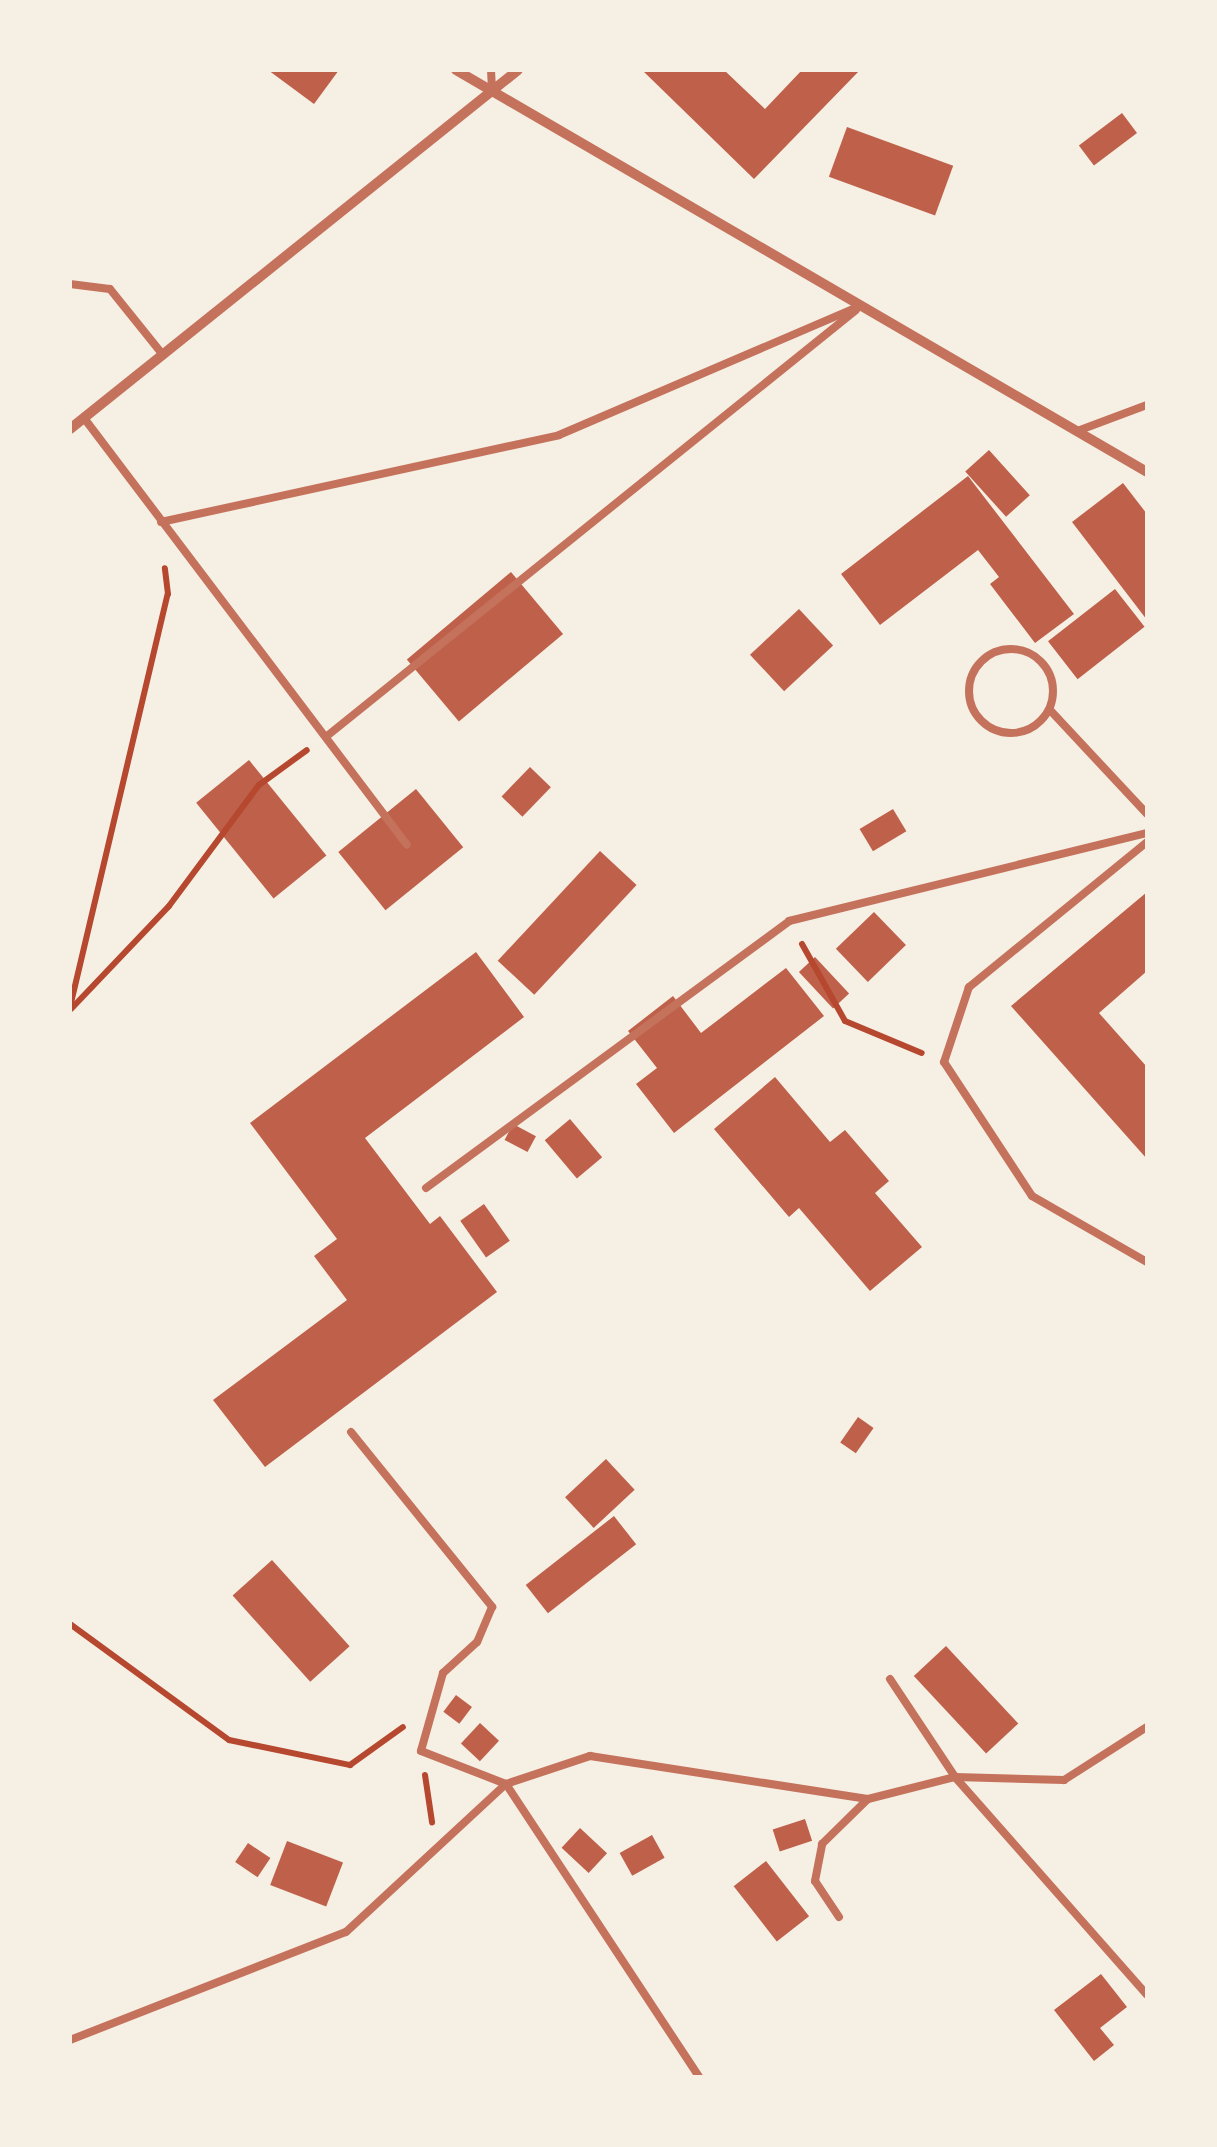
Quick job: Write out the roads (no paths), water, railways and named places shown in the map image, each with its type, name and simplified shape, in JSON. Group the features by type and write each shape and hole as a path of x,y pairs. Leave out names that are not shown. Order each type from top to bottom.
{"street":[{"path":"456,70 1147,472"},
{"path":"70,429 518,70"}],"lane":[{"path":"491,70 492,91"},
{"path":"70,284 110,289 163,355"},
{"path":"161,522 560,435 864,304"},
{"path":"326,736 864,304"},
{"path":"1080,430 1147,405"},
{"path":"84,418 407,845"},
{"path":"1050,710 1029,731 1000,732 976,716 968,686 981,660 1008,648 1036,656 1053,681 1050,710 1147,814"},
{"path":"426,1188 789,921 1147,833"},
{"path":"1147,842 969,986 944,1062 1032,1196 1147,1262"},
{"path":"351,1432 492,1607 477,1642 443,1673 421,1750 506,1784 699,2077"},
{"path":"890,1679 955,1777 1147,1996"},
{"path":"70,2040 346,1932 435,1843 506,1784 590,1756 868,1799 955,1777 1064,1780 1147,1727"},
{"path":"839,1917 815,1880 822,1844 868,1799"}]}
